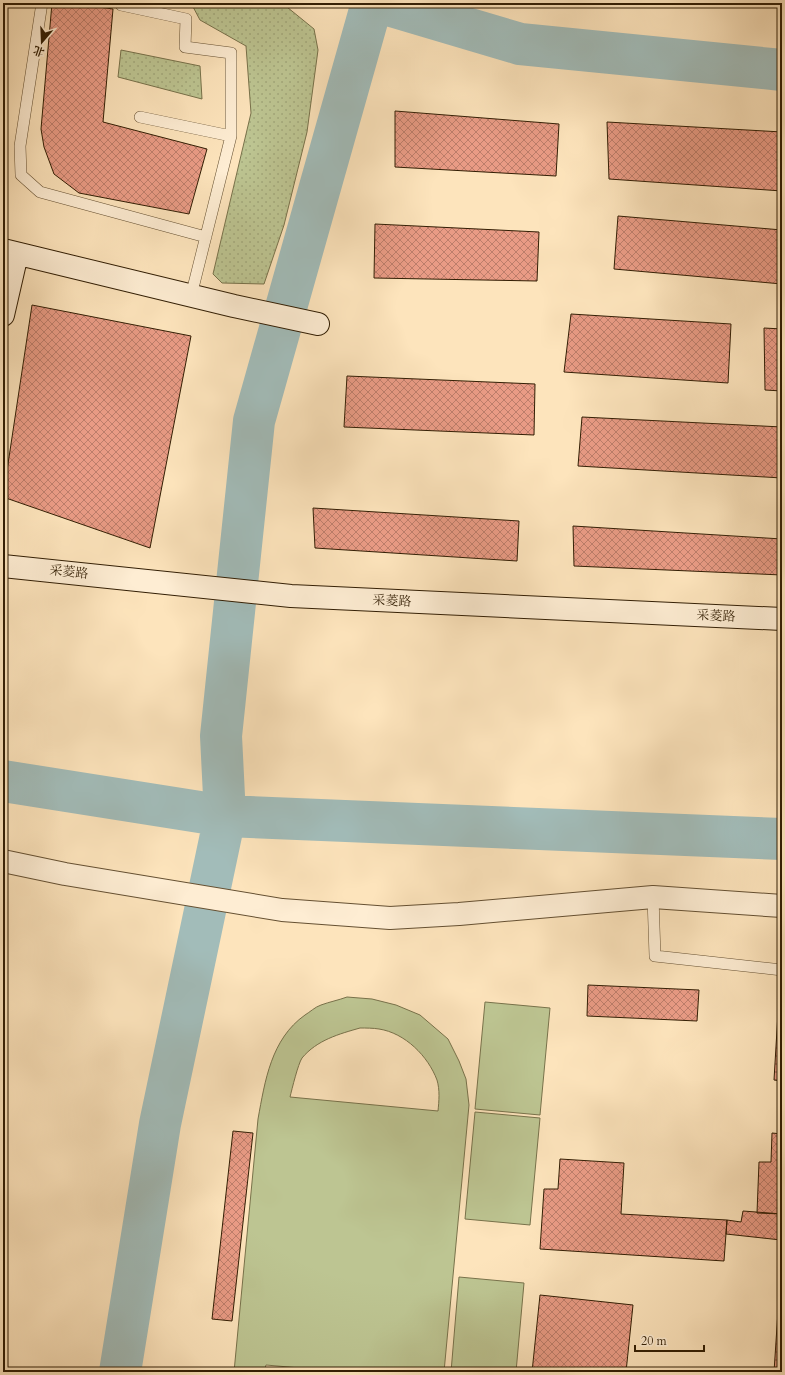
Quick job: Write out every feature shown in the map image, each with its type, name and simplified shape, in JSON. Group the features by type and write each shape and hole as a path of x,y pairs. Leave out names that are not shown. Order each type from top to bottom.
{"street":[{"path":"3,315 10,252 191,296 318,324"},
{"name":"采菱路","path":"3,566 179,583 291,596 782,619"},
{"path":"3,861 65,874 282,910 390,918 459,914 653,897 782,906"}],"lane":[{"path":"42,3 20,146 20,175 40,192 206,237"},
{"path":"121,5 186,19 185,47 230,53 231,136 191,296"},
{"path":"140,118 231,136"},
{"path":"653,897 655,956 782,970"}],"green space":[{"path":"191,3 276,3 287,7 314,29 318,50 307,132 284,225 264,284 222,283 213,274 251,113 246,46 200,20"},
{"path":"121,50 200,66 202,99 118,77"},
{"path":"347,997 372,999 396,1005 420,1015 448,1039 466,1079 469,1105 444,1372 345,1372 266,1365 264,1372 234,1372 258,1119 271,1062 284,1036 305,1015 324,1004","holes":["360,1028 372,1028 389,1031 398,1035 422,1054 437,1080 439,1092 438,1111 290,1097 300,1061 308,1052 329,1038"]},
{"path":"485,1002 550,1008 540,1115 475,1109"},
{"path":"475,1112 540,1118 530,1225 465,1219"},
{"path":"459,1277 524,1283 516,1372 451,1372"}],"building":[{"path":"52,3 73,3 113,9 103,122 207,149 189,214 79,193 54,174 44,147 41,129"},
{"path":"395,111 559,124 556,176 395,167"},
{"path":"607,122 782,132 782,191 609,179"},
{"path":"618,216 782,230 782,284 614,269"},
{"path":"375,224 539,232 537,281 374,278"},
{"path":"32,305 191,336 150,548 3,497"},
{"path":"571,314 731,324 728,383 564,372"},
{"path":"764,328 782,329 782,391 765,390"},
{"path":"347,376 535,384 534,435 344,427"},
{"path":"582,417 782,427 782,478 578,466"},
{"path":"313,508 519,521 517,561 315,548"},
{"path":"573,526 782,539 782,575 574,566"},
{"path":"588,985 699,990 697,1021 587,1016"},
{"path":"778,1013 782,1013 782,1081 774,1080"},
{"path":"779,1081 782,1081 782,1134 778,1134"},
{"path":"233,1131 253,1133 232,1321 212,1319"},
{"path":"772,1133 782,1134 782,1214 757,1213 759,1162 771,1162"},
{"path":"560,1159 624,1163 621,1214 727,1220 724,1261 540,1249 544,1189 558,1189"},
{"path":"743,1211 782,1214 781,1240 726,1234 727,1220 741,1222"},
{"path":"782,1220 782,1312 778,1311"},
{"path":"540,1295 633,1305 626,1372 532,1372"},
{"path":"778,1311 782,1312 782,1372 774,1372"}],"waterway":[{"path":"120,1372 160,1124 225,816 221,736 254,421 372,3"},
{"path":"382,3 520,44 782,70"},
{"path":"3,781 225,816 782,839"}]}
